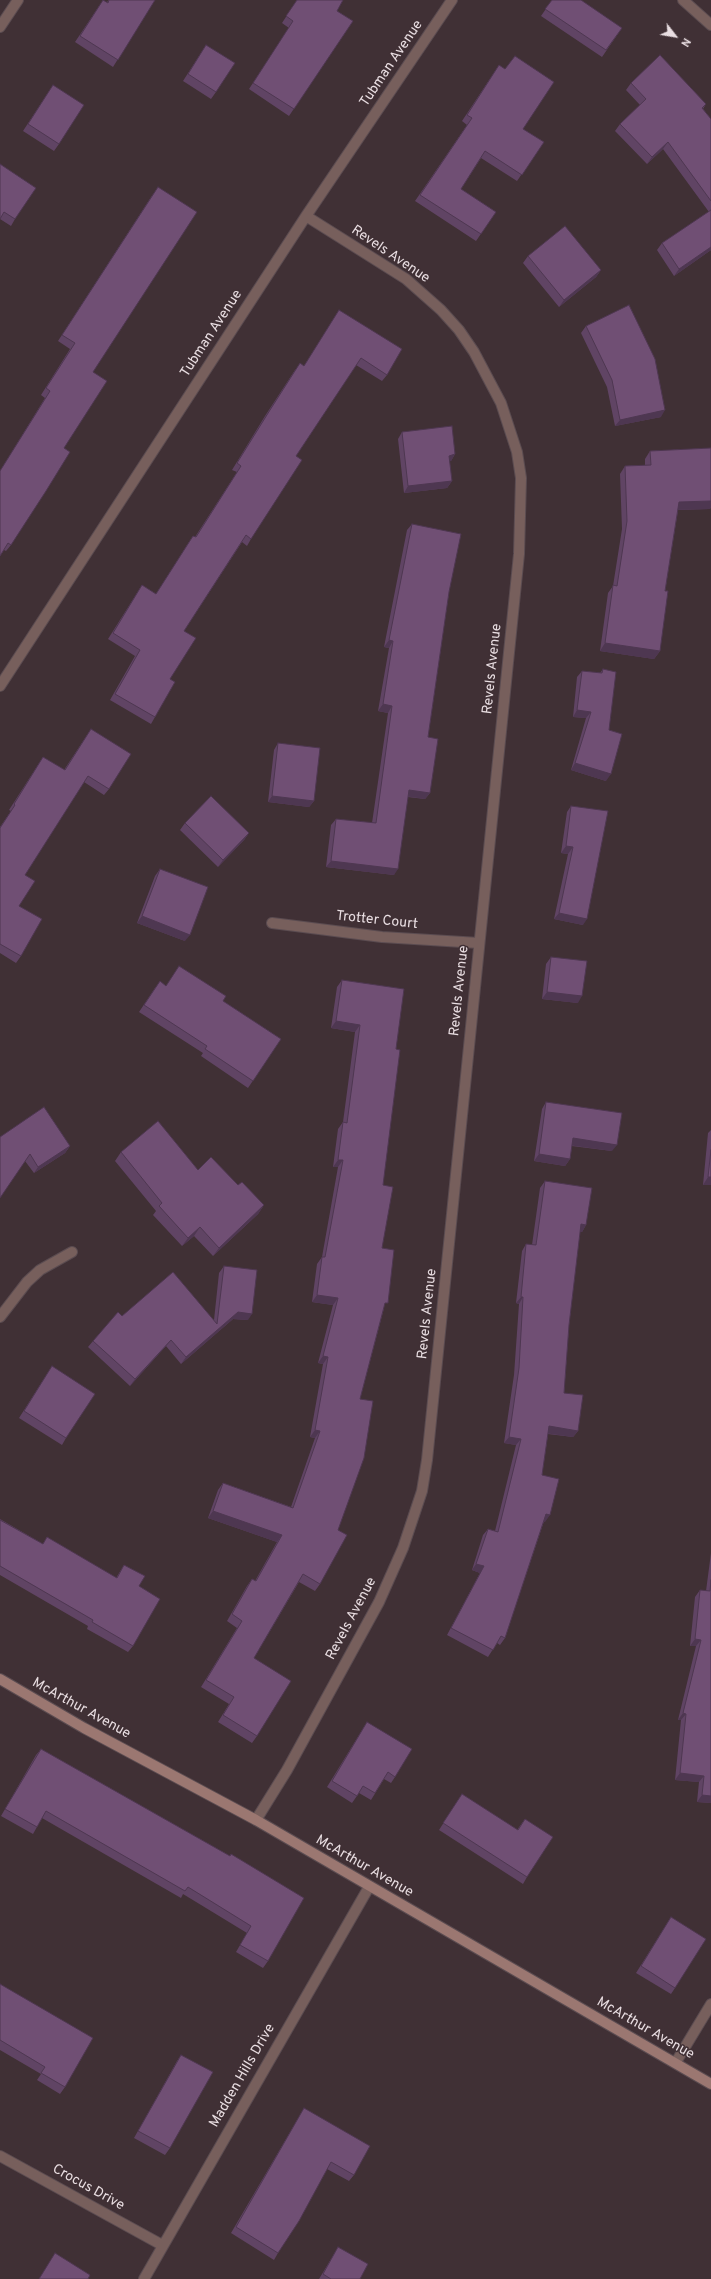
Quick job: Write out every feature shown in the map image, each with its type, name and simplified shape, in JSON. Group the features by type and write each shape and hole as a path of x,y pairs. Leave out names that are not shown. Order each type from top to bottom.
{"street":[{"path":"0,27 18,0"},
{"name":"Tubman Avenue","path":"0,686 306,216 452,0"},
{"path":"683,0 711,24"},
{"name":"Revels Avenue","path":"256,1820 287,1770 379,1602 403,1548 422,1491 427,1460 518,554 521,478 517,452 501,403 474,352 445,315 406,280 306,216"},
{"name":"Trotter Court","path":"272,923 382,936 479,943"},
{"path":"0,1317 27,1282 40,1270 72,1252"},
{"name":"McArthur Avenue","path":"0,1679 84,1728 256,1820 369,1887 676,2062 711,2084"},
{"name":"Madden Hills Drive","path":"144,2279 162,2245 369,1887"},
{"path":"676,2062 711,2004"},
{"name":"Crocus Drive","path":"0,2156 162,2245"}],"building":[{"path":"103,0 108,3 109,0 155,0 118,60 80,36"},
{"path":"297,0 343,0 337,11 353,21 294,109 253,83 293,21 286,16"},
{"path":"552,0 581,0 622,28 606,50 545,9"},
{"path":"206,45 235,63 216,92 188,74"},
{"path":"660,55 706,104 702,108 711,119 711,201 668,142 652,157 620,124 646,99 631,83"},
{"path":"515,56 554,82 523,129 544,142 522,175 485,151 461,189 496,212 481,234 420,195 472,118 467,115 499,65 505,69"},
{"path":"53,85 84,105 59,144 28,124"},
{"path":"0,164 36,188 15,219 4,212 0,219"},
{"path":"158,187 197,212 93,372 107,381 64,448 70,452 11,545 8,543 0,556 0,471 50,391 46,388 75,343 62,335"},
{"path":"711,210 711,247 679,269 662,243"},
{"path":"565,226 601,270 564,300 528,256"},
{"path":"629,305 655,359 665,410 620,420 612,380 586,326"},
{"path":"339,310 402,349 387,375 361,358 296,456 302,460 251,539 246,535 184,631 196,638 170,679 175,682 155,717 115,694 140,650 113,633 142,585 156,594 193,536 196,537 241,466 237,463 270,410 300,363 304,366"},
{"path":"452,426 455,454 449,456 452,481 408,486 402,432"},
{"path":"711,448 711,501 679,502 665,591 668,591 660,651 605,643 613,585 617,586 627,521 625,466 651,465 650,451"},
{"path":"412,524 461,534 449,592 428,737 438,739 430,793 409,790 398,869 331,861 336,819 376,823 392,706 383,704 393,641 389,640"},
{"path":"603,669 616,672 609,730 622,734 611,774 575,763 591,712 577,710 582,671 602,673"},
{"path":"91,729 131,754 109,789 88,776 25,875 35,881 19,906 42,919 21,956 0,944 0,828 43,757 65,770"},
{"path":"278,743 320,748 314,801 272,796"},
{"path":"211,796 249,833 223,860 185,823"},
{"path":"571,806 608,811 587,919 559,913 573,847 566,846"},
{"path":"160,869 208,887 190,935 142,916"},
{"path":"551,957 587,961 582,996 547,992"},
{"path":"179,966 226,996 223,1001 281,1039 253,1081 205,1049 207,1046 144,1005 160,981 166,986"},
{"path":"342,980 404,989 396,1049 400,1050 383,1185 393,1187 382,1248 394,1250 388,1303 385,1303 360,1399 373,1401 364,1458 338,1530 347,1535 320,1584 303,1574 254,1658 291,1681 257,1736 223,1715 234,1697 206,1680 242,1621 232,1614 252,1579 256,1581 282,1535 213,1511 223,1483 293,1508 320,1431 315,1430 328,1357 323,1356 338,1298 317,1295 322,1257 325,1257 343,1160 338,1160 343,1122 347,1123 360,1025 336,1021"},
{"path":"546,1102 622,1113 617,1145 573,1138 570,1159 539,1154"},
{"path":"44,1107 70,1146 38,1167 30,1154 0,1198 0,1137"},
{"path":"158,1121 198,1170 211,1157 238,1185 242,1182 264,1205 219,1248 200,1227 188,1238 159,1206 162,1203 121,1152"},
{"path":"711,1150 711,1177 708,1177"},
{"path":"545,1181 592,1188 586,1225 581,1224 569,1325 564,1393 583,1395 578,1431 549,1426 542,1475 559,1479 550,1515 546,1514 505,1638 501,1636 493,1650 451,1628 484,1566 476,1564 488,1529 498,1532 521,1439 509,1437 519,1368 523,1297 521,1297 526,1244 536,1245"},
{"path":"224,1266 257,1270 252,1314 238,1312 186,1357 171,1340 135,1379 93,1341 118,1312 122,1316 173,1272 217,1324"},
{"path":"52,1366 95,1394 66,1438 24,1411"},
{"path":"0,1520 43,1544 47,1537 117,1578 124,1565 145,1576 139,1586 160,1599 133,1646 92,1622 93,1620 0,1566"},
{"path":"711,1580 711,1796 702,1795 704,1776 680,1773 686,1714 683,1713 701,1640 695,1639 700,1590 710,1591"},
{"path":"367,1722 412,1749 395,1777 388,1772 375,1793 363,1786 357,1796 332,1781"},
{"path":"41,1749 230,1856 231,1854 304,1898 268,1961 240,1945 251,1926 188,1887 185,1891 46,1811 37,1827 5,1809"},
{"path":"462,1794 518,1830 525,1819 553,1837 527,1877 443,1823"},
{"path":"671,1917 706,1939 675,1988 641,1966"},
{"path":"0,1984 93,2038 65,2087 41,2073 45,2067 0,2040"},
{"path":"181,2055 213,2072 170,2148 138,2131"},
{"path":"304,2108 370,2146 354,2175 331,2162 299,2221 278,2253 236,2227"},
{"path":"338,2247 368,2264 360,2279 331,2279 323,2274"},
{"path":"55,2253 90,2275 88,2279 39,2279"}]}
